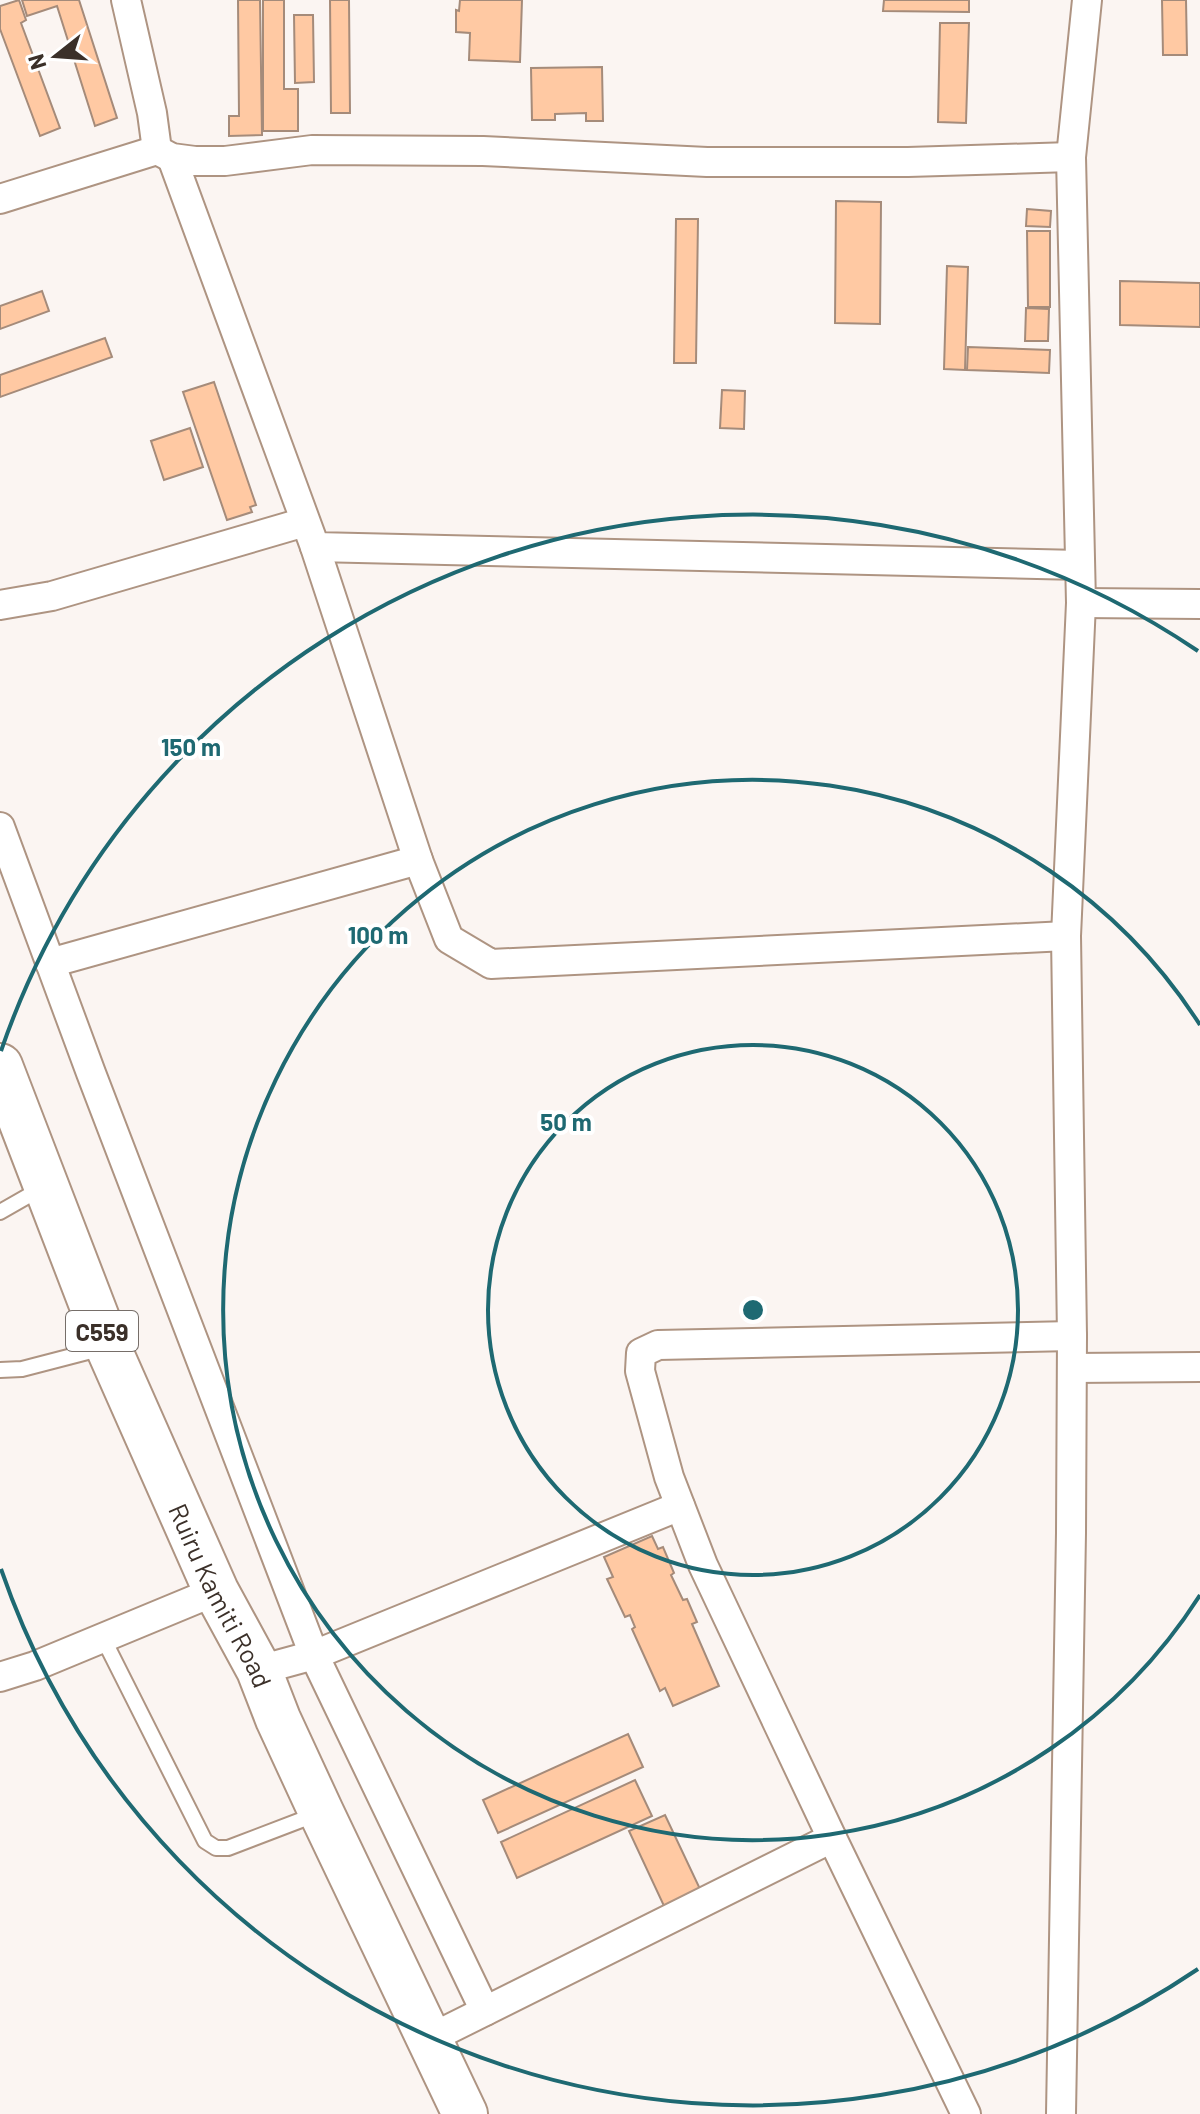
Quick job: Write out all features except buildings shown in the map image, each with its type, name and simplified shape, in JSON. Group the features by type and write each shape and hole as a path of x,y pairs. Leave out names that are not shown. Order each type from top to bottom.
{"main road":[{"name":"Ruiru Kamiti Road","path":"0,1066 108,1347 216,1591 259,1670 321,1812 465,2114"}],"street":[{"path":"126,0 164,154 310,534 418,860 449,939 491,964 1066,936"},
{"path":"1061,2114 1072,1368 1066,936 1081,603 1071,157 1087,0"},
{"path":"0,199 164,154 225,161 312,150 483,151 707,162 908,162 1071,157"},
{"path":"0,605 52,596 310,534 1080,565"},
{"path":"1081,603 1200,604"},
{"path":"0,827 314,1655 485,2011"},
{"path":"50,963 418,860"},
{"path":"966,2114 703,1565 669,1477 640,1371 641,1353 658,1345 1072,1336"},
{"path":"1072,1368 1200,1367"},
{"path":"259,1670 314,1655 680,1506"},
{"path":"0,1677 35,1666 216,1591"},
{"path":"429,2039 832,1838"}],"lane":[{"path":"0,1212 46,1186"},
{"path":"0,1370 22,1369 108,1347"},
{"path":"103,1638 205,1841 216,1848 228,1848 321,1812"}]}
